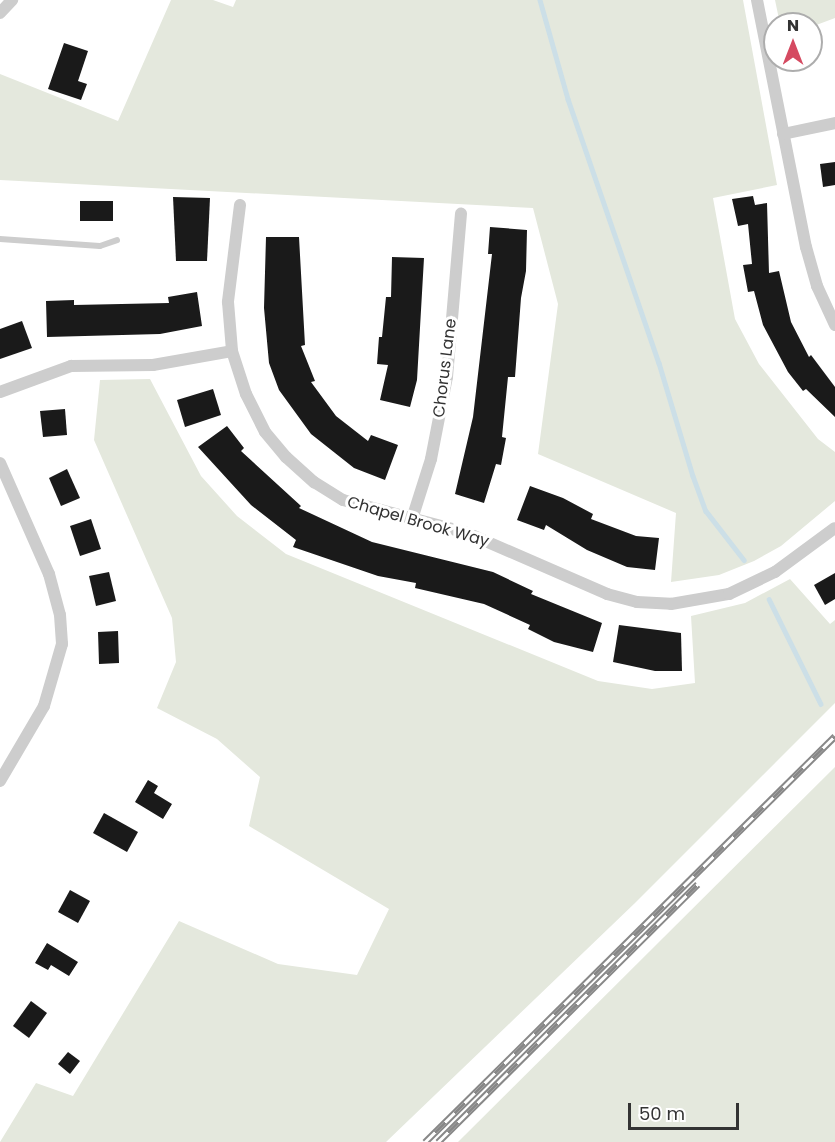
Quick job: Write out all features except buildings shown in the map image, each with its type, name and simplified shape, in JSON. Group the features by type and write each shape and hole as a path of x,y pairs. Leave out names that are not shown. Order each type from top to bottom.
{"street":[{"path":"0,13 12,0"},
{"path":"756,0 806,247 817,286 835,325"},
{"path":"783,134 835,123"},
{"name":"Chapel Brook Way","path":"240,205 228,302 232,351 251,404 265,432 286,457 314,482 343,500 498,545 607,594 637,602 670,604 729,594 775,572 835,528"},
{"name":"Chorus Lane","path":"412,519 431,459 447,377 460,214"},
{"path":"0,392 70,366 153,365 232,351"},
{"path":"0,463 49,574 60,615 62,644 44,706 0,781"}],"lane":[{"path":"0,239 100,246 117,240"}],"shaded area":[{"path":"171,0 213,0 233,7 236,0 743,0 777,185 713,198 735,319 759,364 818,439 835,452 835,501 781,546 754,561 719,575 671,582 676,513 538,454 558,304 533,208 0,180 0,74 118,121"},
{"path":"775,0 835,0 835,18 823,22 823,12 778,12"},
{"path":"150,379 201,476 237,516 286,554 598,681 652,689 695,683 691,616 745,603 790,579 830,624 835,620 835,703 635,903 386,1142 0,1142 36,1083 73,1096 179,921 278,964 357,975 389,909 249,826 260,777 217,739 157,708 176,662 172,618 94,440 100,380"},
{"path":"835,767 835,1142 458,1142"}],"waterway":[{"path":"540,0 568,99 659,363 693,476 706,511 744,560"},
{"path":"769,599 821,704"}],"railway":[{"path":"425,1142 835,736"},
{"path":"438,1142 698,884"}]}
